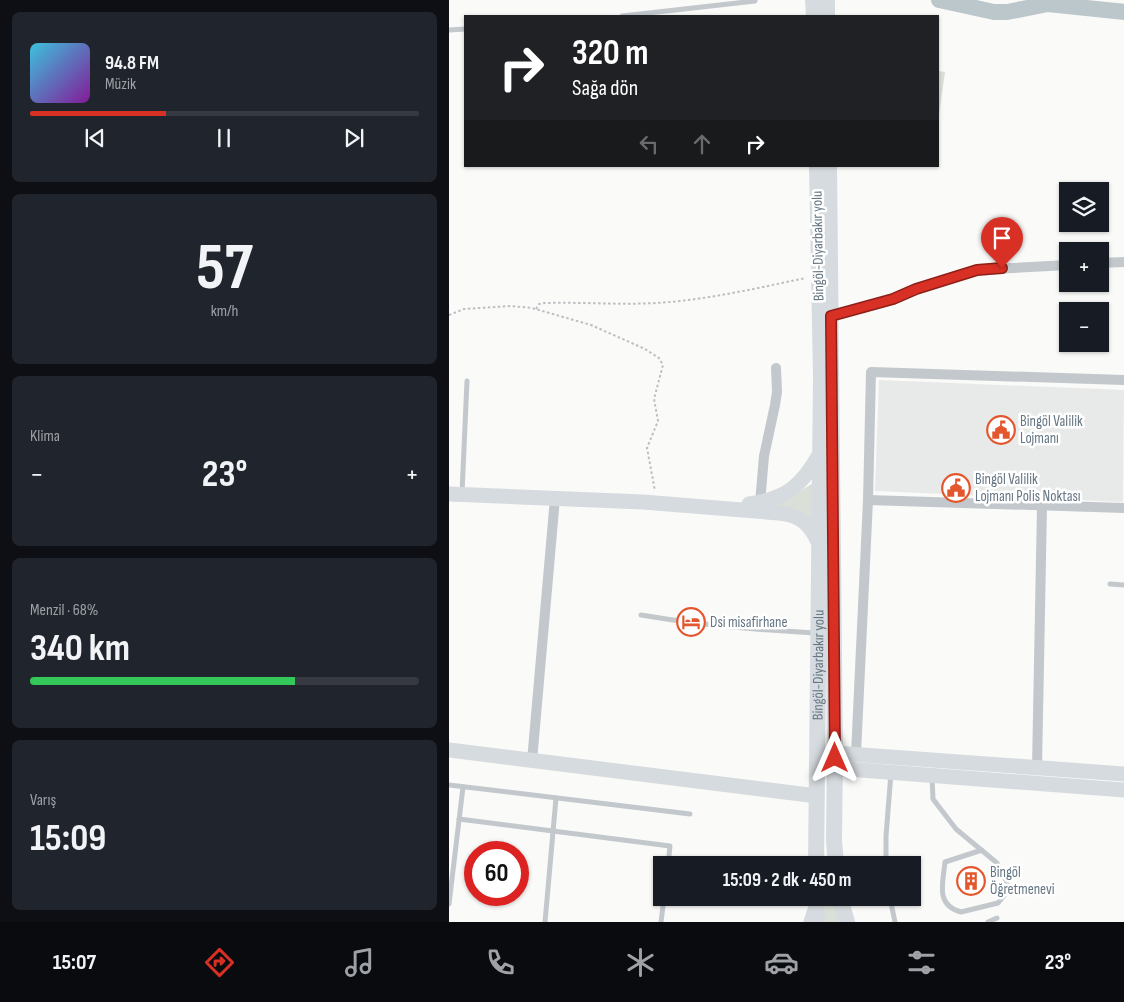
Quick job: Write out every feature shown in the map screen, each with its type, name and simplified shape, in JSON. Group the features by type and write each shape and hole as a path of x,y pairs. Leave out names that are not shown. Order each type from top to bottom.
{"main road":[{"path":"813,0 822,12"},
{"name":"Bingöl-Diyarbakır yolu","path":"816,856 821,376 817,167"},
{"name":"Bingöl-Diyarbakır yolu","path":"829,167 835,856"},
{"path":"842,906 847,922"}],"street":[{"path":"1109,263 1124,262"},
{"path":"831,316 893,299 916,289 977,270 1059,265"},
{"path":"760,503 764,456 775,405 776,368"},
{"path":"856,754 868,500 871,372 1124,380"},
{"path":"698,506 760,503 777,498 788,493 805,478 819,455"},
{"path":"455,494 656,503 791,514 809,526 819,542"},
{"path":"532,761 555,498"},
{"path":"868,500 1124,508"},
{"path":"1037,768 1042,506"},
{"path":"449,750 817,796"},
{"path":"835,760 856,754 1124,774"},
{"path":"835,760 891,773 1124,790"}],"lane":[{"path":"631,15 755,1"},
{"path":"449,30 464,29"},
{"path":"455,494 467,381"},
{"path":"1109,584 1124,585"},
{"path":"641,615 710,626 818,633"},
{"path":"886,856 891,773"},
{"path":"932,776 933,799 956,829 997,862 1007,883 1007,892 998,903 961,912 957,911 946,903 942,895 945,862 982,850"},
{"path":"449,786 690,814"},
{"path":"449,904 463,787"},
{"path":"545,922 556,798"},
{"path":"459,819 670,846 669,856"},
{"path":"661,922 663,906"},
{"path":"891,906 895,922"},
{"path":"988,922 997,918"}],"path":[{"path":"536,309 539,304 545,303 628,304 686,300 746,291 819,276"},
{"path":"449,315 464,310 511,306 536,309 591,324 645,349 662,361 663,368 654,400 658,421 647,448 656,503"}],"shaded area":[{"path":"939,71 945,72 939,115"},
{"name":"Bingöl Valilik Lojmanı","path":"879,380 1124,390 1123,502 875,491"},
{"path":"813,483 813,523 771,505 790,498"},
{"path":"823,906 836,906 839,922 822,922"}],"waterway":[{"path":"939,0 994,12 1007,12 1048,4 1125,12"}],"place":[{"name":"Bingöl Valilik Lojmanı","path":"1001,430"},
{"name":"Bingöl Valilik Lojmanı Polis Noktası","path":"956,488"},
{"name":"Dsi misafirhane","path":"691,622"},
{"name":"Bingöl Öğretmenevi","path":"971,881"}],"route":[{"path":"835,758 831,316 893,299 916,289 977,270 1002,268"}]}
